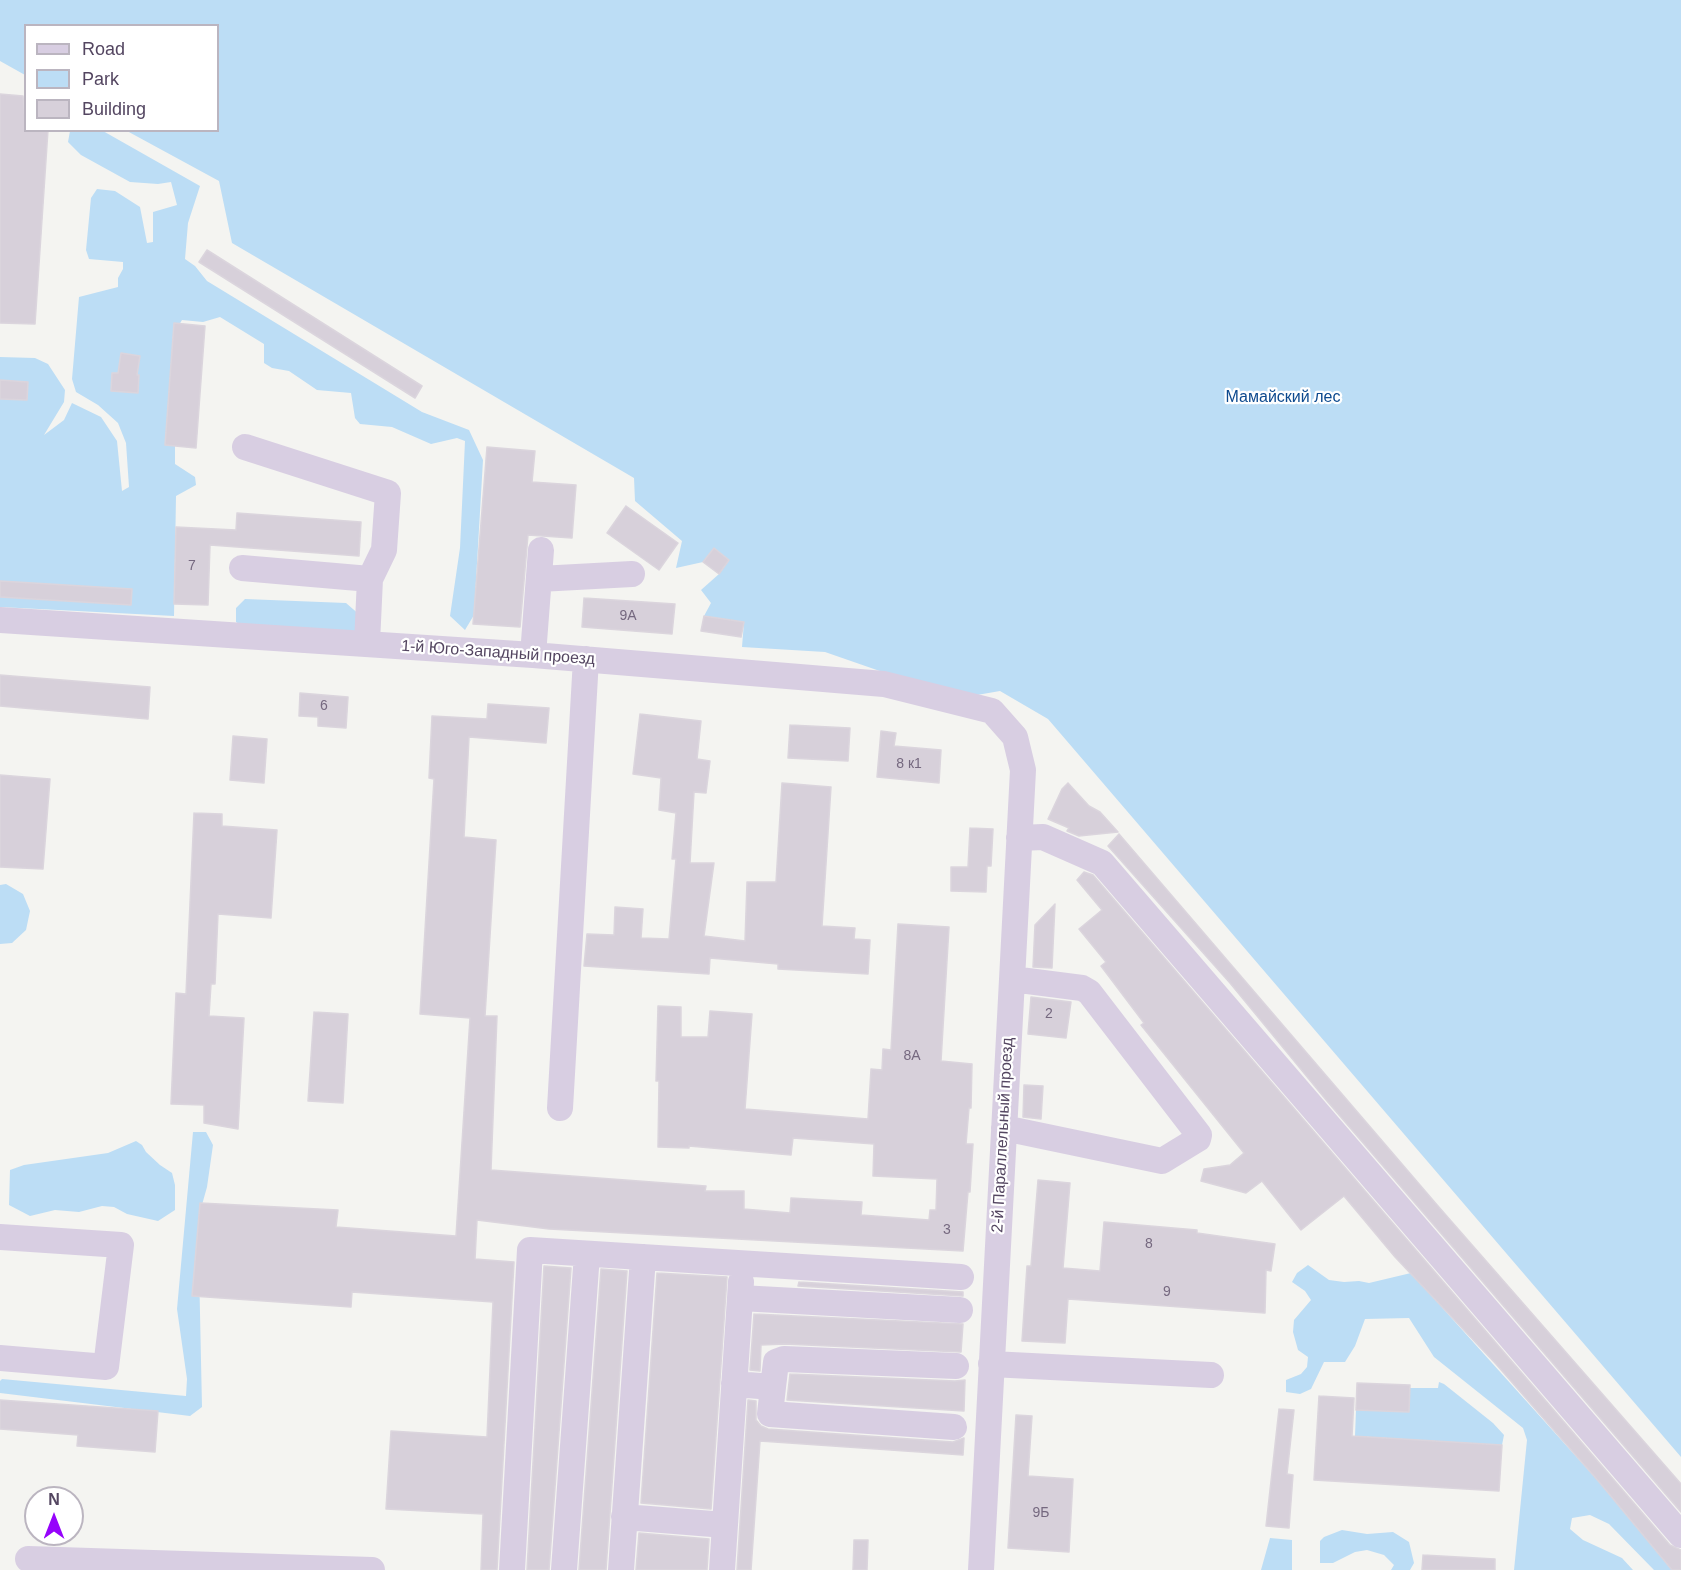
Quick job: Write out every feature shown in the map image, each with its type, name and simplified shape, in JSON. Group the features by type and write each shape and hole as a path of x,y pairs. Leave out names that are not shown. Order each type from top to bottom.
{"street":[{"path":"245,447 388,493 384,550 370,579 367,643"},
{"path":"533,655 541,550"},
{"path":"242,568 370,579"},
{"path":"539,579 632,574"},
{"name":"1-й Юго-Западный проезд","path":"0,620 533,655 884,684 992,711"},
{"path":"560,1108 586,659"},
{"name":"2-й Параллельный проезд","path":"981,1570 1023,770 1015,737 992,711"},
{"path":"1019,838 1043,837 1102,863 1681,1535"},
{"path":"1004,1128 1162,1161 1198,1139 1199,1135 1089,992 1082,988 1012,979"},
{"path":"0,1237 121,1245 106,1367 0,1358"},
{"path":"512,1570 530,1250 961,1277"},
{"path":"564,1570 587,1254"},
{"path":"621,1570 643,1257"},
{"path":"722,1570 742,1263"},
{"path":"740,1298 960,1310"},
{"path":"954,1427 770,1414 776,1362 784,1359 956,1366"},
{"path":"991,1364 1211,1375"},
{"path":"734,1384 773,1387"},
{"path":"624,1518 725,1525"},
{"path":"28,1559 192,1567 372,1570"}],"green space":[{"name":"Мамайский лес","path":"0,0 1681,0 1681,1457 1048,719 1000,691 977,695 897,677 825,652 742,647 744,622 704,616 711,603 701,590 719,574 729,560 714,549 703,562 676,568 682,541 635,501 634,478 232,243 219,181 129,132 219,132 219,24 24,24 24,74 0,61"},
{"path":"70,132 105,132 200,186 188,223 185,259 195,266 207,281 422,412 469,430 483,460 474,615 465,630 450,616 460,548 465,441 457,438 431,444 392,427 360,424 355,418 351,393 317,390 289,371 272,368 264,363 264,344 220,317 203,322 182,320 173,335 165,445 175,446 175,464 195,477 196,485 176,496 174,616 0,607 0,357 35,358 48,364 65,390 64,402 44,435 64,420 72,403 101,417 117,441 122,491 129,487 126,443 118,423 98,405 76,392 72,379 79,297 118,287 118,278 123,269 123,262 89,259 86,250 91,198 97,189 115,191 140,207 147,243 153,242 153,212 177,205 171,182 158,184 130,182 81,155 68,142"},
{"path":"245,599 346,603 361,616 359,630 346,634 243,627 236,622 236,608"},
{"path":"6,884 23,894 30,911 26,930 12,943 0,944 0,885"},
{"path":"193,1132 206,1132 213,1145 207,1187 198,1219 202,1407 190,1416 0,1393 2,1379 186,1396 187,1379 177,1309"},
{"path":"136,1141 160,1165 172,1173 175,1185 175,1210 158,1221 127,1214 114,1207 102,1206 79,1212 55,1210 30,1216 9,1205 10,1170 24,1165 108,1153"},
{"path":"1308,1265 1329,1280 1344,1282 1369,1283 1411,1273 1600,1483 1672,1570 1654,1570 1609,1524 1590,1515 1572,1518 1570,1529 1583,1540 1622,1558 1633,1570 1514,1570 1527,1440 1523,1428 1434,1357 1409,1318 1365,1319 1355,1346 1345,1362 1324,1362 1311,1389 1300,1394 1286,1392 1286,1380 1301,1374 1307,1367 1308,1357 1298,1350 1293,1332 1294,1320 1311,1300 1305,1291 1292,1282 1297,1273"},
{"path":"1439,1382 1493,1423 1504,1435 1502,1445 1355,1436 1356,1410 1409,1412 1410,1388 1438,1388"},
{"path":"1342,1530 1367,1534 1393,1532 1409,1542 1414,1563 1410,1570 1391,1570 1394,1565 1384,1555 1367,1550 1355,1552 1333,1563 1320,1563 1320,1541"},
{"path":"1270,1538 1292,1540 1292,1570 1261,1570"}],"building":[{"path":"0,94 23,96 24,132 48,132 35,324 0,323"},
{"path":"207,250 422,386 415,398 199,262"},
{"path":"174,323 205,326 196,448 165,445"},
{"path":"121,353 140,356 137,375 139,375 138,393 111,391 112,373 118,373"},
{"path":"0,380 28,382 27,400 0,399"},
{"path":"487,447 535,451 532,482 576,485 572,538 528,535 520,627 473,624"},
{"path":"626,506 678,543 659,570 607,533"},
{"path":"237,513 361,522 359,556 210,545 208,605 174,604 176,527 236,530"},
{"path":"714,548 729,560 719,574 703,562"},
{"path":"0,581 132,589 131,605 0,597"},
{"path":"584,598 675,604 672,634 582,627"},
{"path":"704,616 744,622 741,637 701,631"},
{"path":"0,675 150,687 148,719 0,706"},
{"path":"300,693 348,697 346,728 318,726 318,717 299,716"},
{"path":"488,704 549,708 546,743 469,737 464,837 496,840 485,1016 497,1016 491,1170 706,1186 705,1191 744,1191 744,1209 790,1213 791,1198 862,1202 861,1215 929,1220 930,1210 936,1210 937,1179 873,1176 874,1144 793,1138 791,1155 689,1146 689,1148 658,1147 659,1081 656,1081 658,1006 681,1007 681,1037 708,1037 710,1011 752,1014 745,1109 868,1119 871,1069 882,1070 883,1049 891,1050 898,924 949,927 941,1061 972,1064 971,1108 969,1108 966,1144 973,1144 963,1251 549,1229 477,1220 475,1259 514,1262 497,1570 481,1570 483,1514 386,1509 391,1431 487,1437 493,1302 352,1292 351,1307 192,1296 200,1203 338,1210 336,1227 456,1236 470,1018 420,1014 434,779 429,778 432,716 487,719"},
{"path":"640,714 701,721 697,759 710,761 706,793 694,792 690,863 714,863 704,936 745,941 747,882 776,882 782,783 831,787 822,926 855,928 854,939 870,940 868,974 778,969 778,964 710,958 709,974 584,966 587,934 614,935 615,907 643,909 641,938 669,939 676,859 672,859 676,813 659,810 661,778 633,774"},
{"path":"790,725 850,728 848,761 788,758"},
{"path":"881,731 896,733 894,746 941,750 939,783 877,777"},
{"path":"233,736 267,739 264,783 230,780"},
{"path":"0,775 50,779 43,869 0,867"},
{"path":"1068,783 1118,832 1079,836 1067,831 1069,828 1048,819 1062,789"},
{"path":"194,813 222,814 222,826 277,830 271,918 218,914 215,984 211,984 209,1016 244,1018 238,1129 204,1123 204,1105 171,1104 176,993 186,994"},
{"path":"970,828 993,829 991,866 987,866 986,892 951,891 951,867 968,867"},
{"path":"1119,834 1438,1206 1681,1484 1681,1512 1327,1101 1230,983 1108,846"},
{"path":"1084,872 1093,875 1670,1545 1681,1550 1681,1570 1672,1570 1496,1364 1395,1257 1344,1196 1301,1230 1262,1181 1246,1193 1201,1181 1204,1169 1230,1165 1244,1153 1141,1025 1144,1023 1101,966 1106,962 1079,929 1102,910 1077,880"},
{"path":"1055,904 1052,968 1033,967 1035,925"},
{"path":"1031,997 1071,1002 1066,1038 1028,1034"},
{"path":"314,1012 348,1014 343,1103 308,1101"},
{"path":"1024,1085 1043,1086 1041,1119 1023,1117"},
{"path":"1038,1180 1070,1183 1063,1268 1100,1271 1104,1222 1197,1230 1197,1233 1275,1244 1271,1271 1266,1270 1265,1313 1068,1299 1065,1343 1022,1341 1027,1266 1031,1266"},
{"path":"544,1266 571,1268 549,1570 527,1570"},
{"path":"601,1269 627,1271 606,1570 579,1570"},
{"path":"657,1273 727,1277 711,1509 641,1503"},
{"path":"799,1282 963,1292 963,1296 798,1286"},
{"path":"754,1314 963,1324 961,1352 785,1344 761,1345 760,1371 750,1370"},
{"path":"790,1374 965,1380 964,1411 787,1400"},
{"path":"1357,1383 1410,1385 1409,1412 1356,1410"},
{"path":"1319,1396 1354,1398 1352,1436 1502,1445 1499,1491 1314,1480"},
{"path":"0,1400 158,1411 155,1452 77,1446 78,1435 0,1429"},
{"path":"748,1400 756,1401 756,1420 768,1429 953,1442 964,1438 963,1455 760,1441 751,1570 737,1570"},
{"path":"1279,1409 1294,1410 1287,1474 1293,1475 1289,1528 1266,1526"},
{"path":"1016,1415 1032,1416 1028,1476 1073,1479 1069,1552 1008,1548"},
{"path":"639,1533 709,1539 707,1570 636,1570"},
{"path":"854,1540 868,1540 867,1570 853,1570"},
{"path":"1423,1555 1495,1559 1495,1570 1422,1570"}]}
